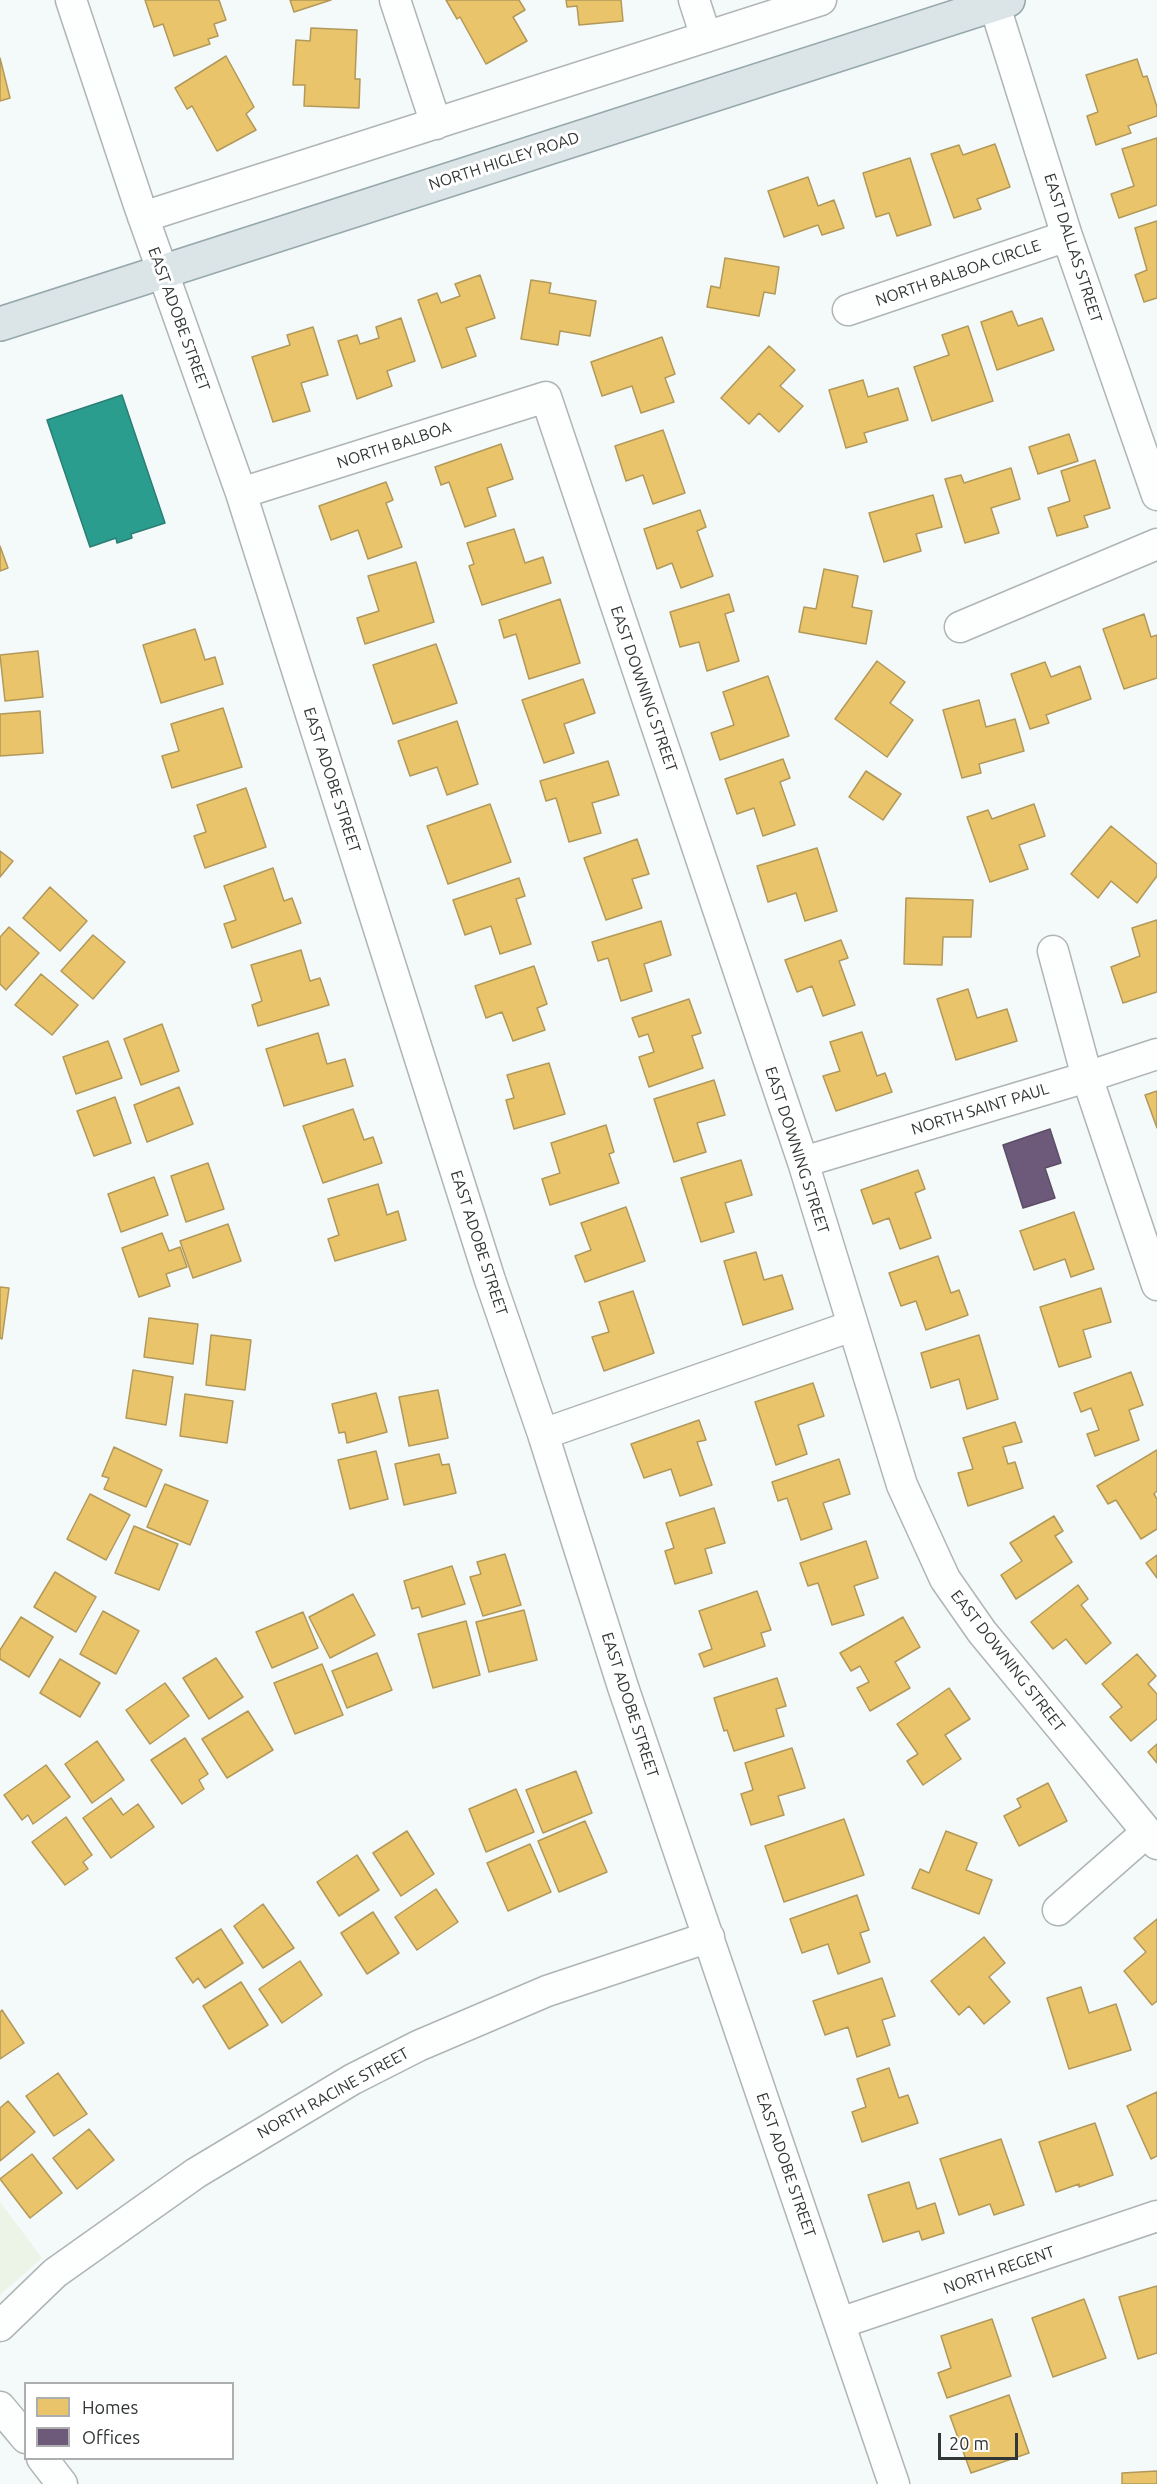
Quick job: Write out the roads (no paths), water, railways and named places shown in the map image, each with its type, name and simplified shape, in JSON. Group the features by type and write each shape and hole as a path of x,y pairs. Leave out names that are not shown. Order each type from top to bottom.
{"main road":[{"name":"NORTH HIGLEY ROAD","path":"0,324 999,1"}],"street":[{"name":"EAST ADOBE STREET","path":"71,0 143,217 241,493 490,1280 543,1434 623,1687 894,2484"},
{"path":"395,0 436,124"},
{"path":"694,0 706,37"},
{"path":"143,217 821,0"},
{"name":"EAST DALLAS STREET","path":"999,1 1067,236 1157,495"},
{"name":"NORTH BALBOA CIRCLE","path":"849,310 1067,236"},
{"name":"NORTH BALBOA","path":"241,493 546,397"},
{"name":"EAST DOWNING STREET","path":"546,397 803,1162 902,1485 945,1579 982,1632 1152,1838"},
{"path":"960,627 1157,544"},
{"path":"1053,951 1087,1077 1157,1285"},
{"name":"NORTH SAINT PAUL","path":"803,1162 1157,1054"},
{"path":"543,1434 852,1326"},
{"path":"1058,1910 1152,1838"},
{"name":"NORTH RACINE STREET","path":"0,2326 55,2273 196,2173 353,2079 418,2046 525,2000 709,1937"},
{"name":"NORTH REGENT","path":"840,2323 1157,2216"},
{"path":"0,2407 24,2436"},
{"path":"44,2460 62,2484"}]}
